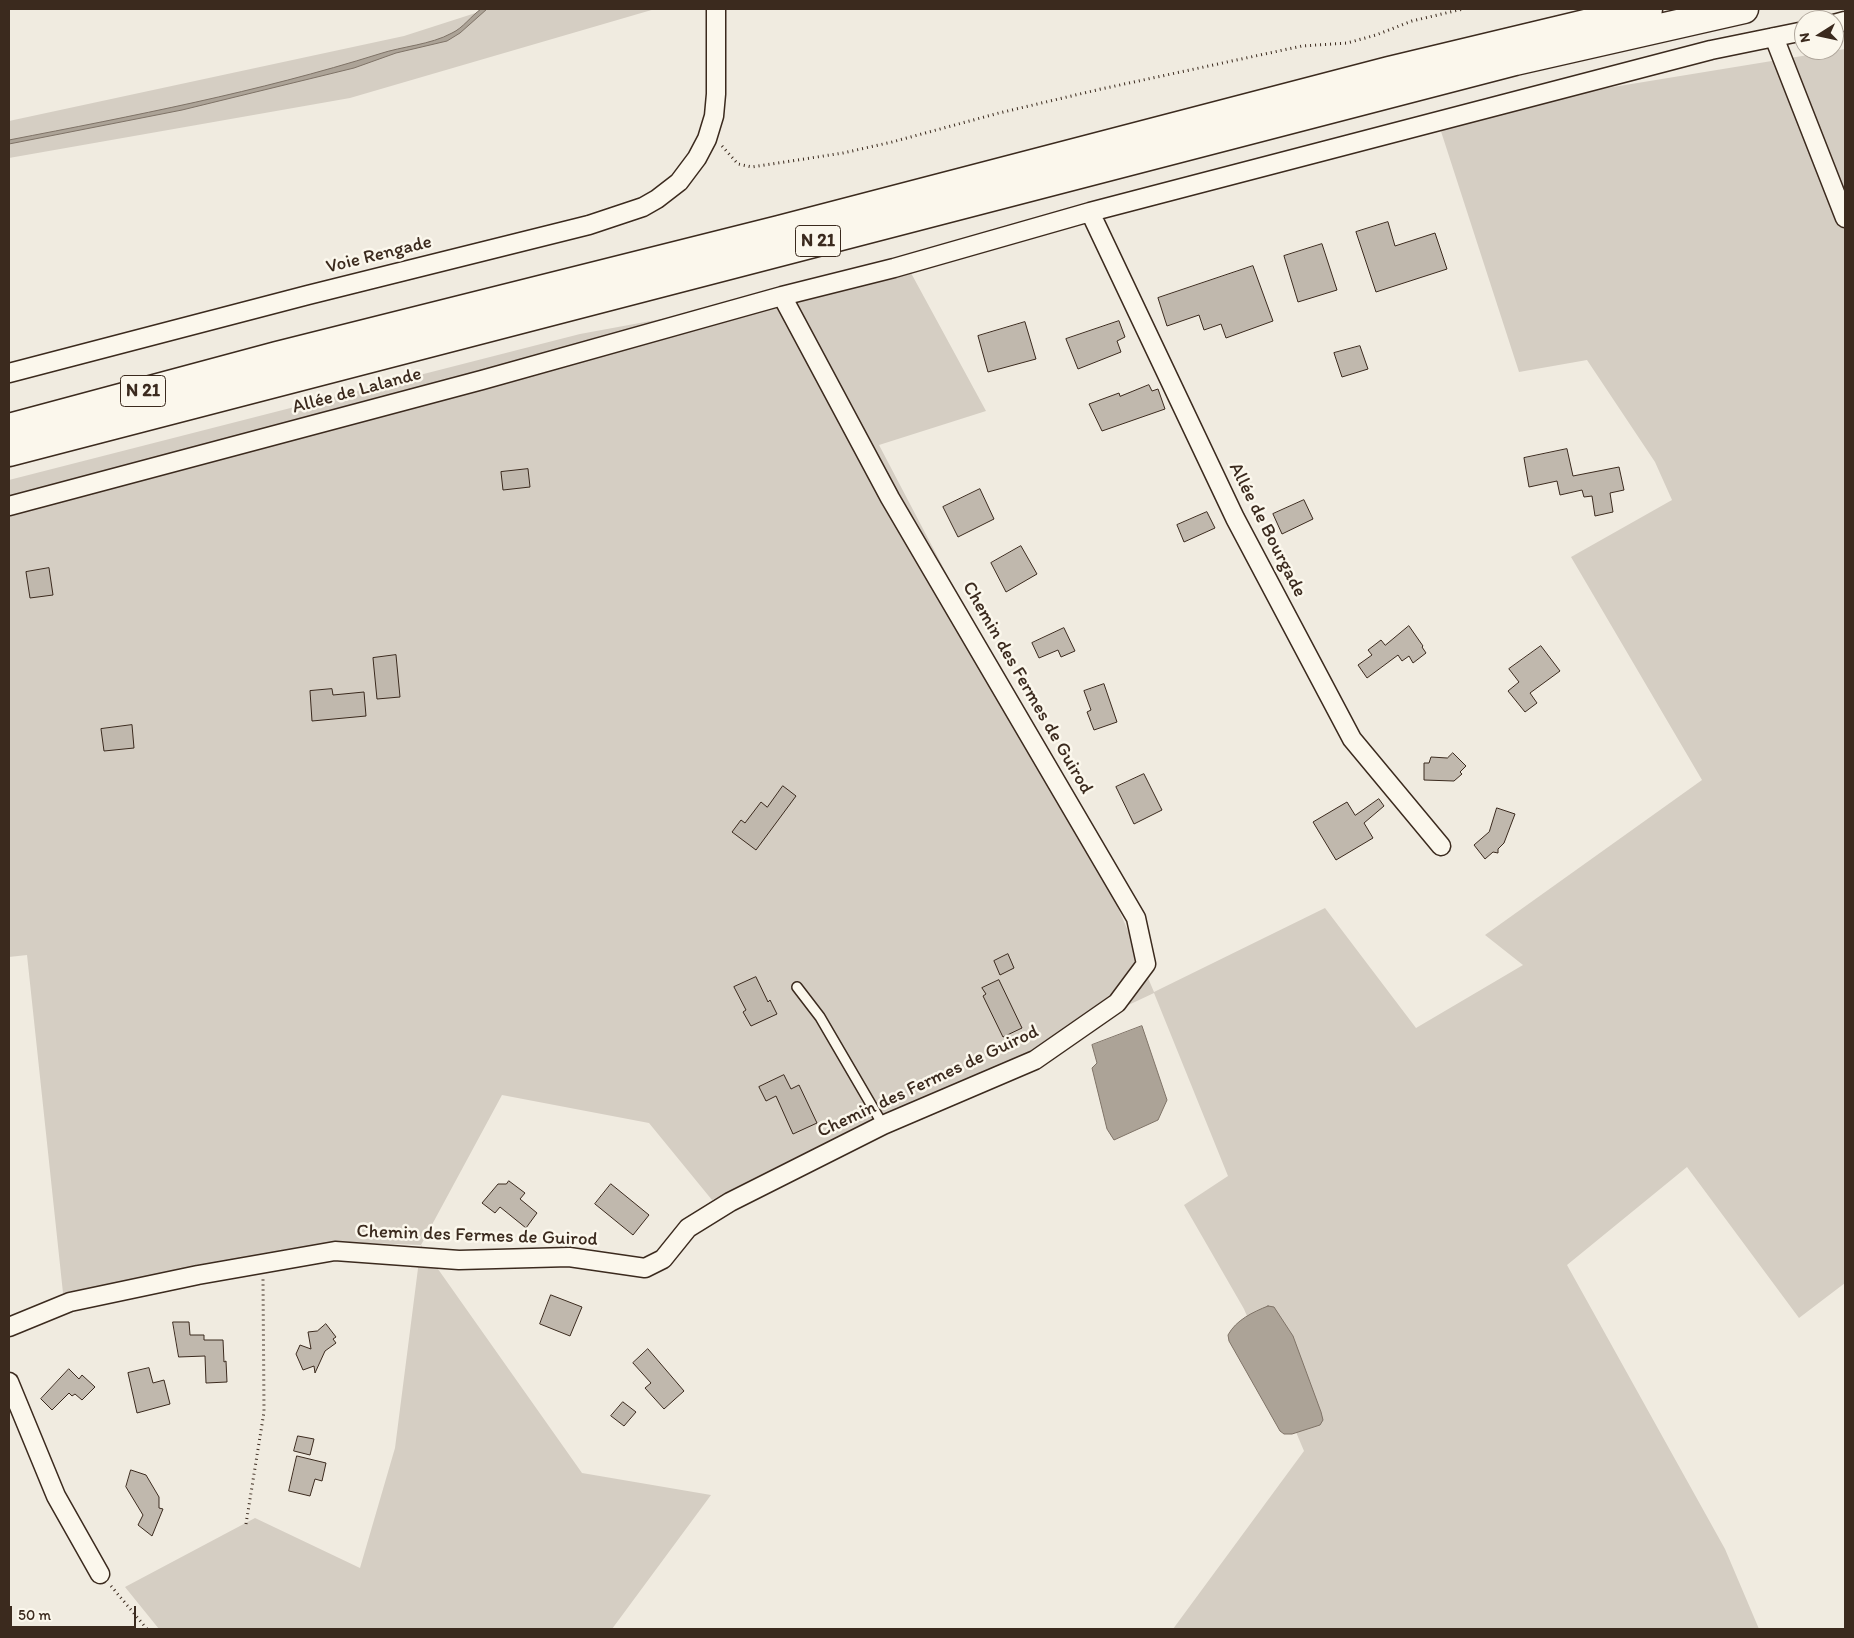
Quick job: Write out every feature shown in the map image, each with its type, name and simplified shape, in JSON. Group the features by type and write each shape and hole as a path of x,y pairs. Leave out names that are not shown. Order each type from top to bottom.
{"highway":[{"name":"N 21","path":"9,428 277,356 759,235 1389,71 1648,9"},
{"name":"N 21","path":"9,452 1515,62 1744,9"}],"street":[{"name":"Voie Rengade","path":"9,373 308,295 589,225 618,216 657,200 680,182 707,139 714,116 716,94 716,9"},
{"name":"Allée de Lalande","path":"9,506 482,380 782,296 894,268 1090,212 1711,50 1794,33"},
{"path":"1774,37 1845,218"},
{"name":"Allée de Bourgade","path":"1090,212 1235,518 1352,739 1441,846"},
{"name":"Chemin des Fermes de Guirod","path":"9,1327 70,1302 198,1275 335,1251 459,1260 569,1257 645,1268 663,1259 688,1228 730,1202 884,1125 1035,1060 1117,1003 1146,964 1136,918 890,498 782,296"},
{"path":"9,1382 56,1496 100,1574"}],"lane":[{"path":"797,986 820,1017 884,1125"}],"path":[{"path":"714,116 722,146 738,164 752,166 776,164 892,142 999,113 1188,70 1302,46 1347,43 1376,35 1412,21 1463,9"},
{"path":"246,1524 264,1412 262,1264"},
{"path":"100,1574 147,1629"}],"shaded area":[{"path":"481,9 487,9 460,33 447,41 396,53 354,68 182,110 9,144 9,140 241,92 333,68 388,51 426,43 456,31"},
{"path":"488,9 655,9 350,98 9,158 9,121 404,36"},
{"path":"1845,49 1845,1283 1799,1318 1687,1167 1567,1265 1725,1549 1759,1629 1173,1629 1304,1451 1244,1309 1184,1205 1228,1176 1154,993 712,1200 649,1123 502,1095 421,1245 340,1242 63,1293 27,955 9,957 9,480 580,334 911,273 986,411 879,445 1102,870 1154,992 1325,908 1416,1028 1523,965 1485,935 1702,780 1571,557 1672,500 1655,462 1587,360 1519,372 1436,116 1794,57 1794,60 1844,60"},
{"path":"1142,1026 1167,1100 1158,1120 1114,1140 1107,1129 1092,1068 1097,1063 1092,1045"},
{"path":"421,1245 582,1473 711,1495 612,1629 159,1629 125,1587 255,1518 360,1568 395,1448"},
{"path":"1268,1306 1274,1307 1293,1336 1323,1420 1320,1425 1292,1434 1284,1434 1280,1431 1229,1341 1228,1335 1240,1321"}],"building":[{"path":"1388,222 1395,246 1435,233 1447,269 1376,292 1356,232"},
{"path":"1322,244 1337,290 1298,302 1284,256"},
{"path":"1253,266 1273,321 1226,338 1221,324 1204,330 1199,315 1167,326 1158,298"},
{"path":"1119,321 1125,337 1117,341 1121,352 1078,369 1066,339"},
{"path":"1025,322 1036,359 988,372 978,336"},
{"path":"1360,346 1368,369 1342,377 1334,353"},
{"path":"1149,385 1152,391 1158,389 1165,409 1102,431 1089,404 1119,393 1120,396"},
{"path":"1567,449 1573,476 1619,467 1624,490 1610,493 1613,512 1595,516 1592,496 1584,497 1582,490 1560,495 1557,481 1529,487 1524,458"},
{"path":"528,469 530,487 503,490 501,472"},
{"path":"980,489 994,519 958,537 943,507"},
{"path":"1304,500 1313,519 1282,534 1273,514"},
{"path":"1207,512 1215,528 1184,542 1177,525"},
{"path":"1021,546 1037,574 1006,592 991,563"},
{"path":"49,568 53,595 30,598 26,572"},
{"path":"1409,626 1426,653 1413,663 1409,656 1402,661 1398,655 1367,678 1358,665 1372,655 1368,650 1381,640 1385,645"},
{"path":"1064,628 1075,651 1061,657 1058,650 1039,658 1032,643"},
{"path":"1541,646 1560,671 1530,693 1537,703 1525,712 1508,691 1519,682 1509,669"},
{"path":"396,655 400,697 377,699 373,658"},
{"path":"1104,684 1117,722 1094,730 1087,712 1091,710 1084,691"},
{"path":"332,689 333,695 364,692 366,716 312,721 310,691"},
{"path":"132,725 134,748 104,751 101,729"},
{"path":"1453,753 1466,766 1460,772 1462,774 1454,781 1424,780 1424,763 1429,763 1431,757 1447,758"},
{"path":"1144,774 1162,810 1134,824 1116,787"},
{"path":"783,786 796,796 756,850 732,832 741,820 745,823 761,802 767,807"},
{"path":"1379,799 1384,806 1364,823 1373,838 1336,860 1313,822 1347,802 1355,815"},
{"path":"1497,808 1515,814 1504,843 1498,849 1498,853 1493,852 1485,859 1474,845 1489,832"},
{"path":"1008,954 1014,968 1000,975 994,961"},
{"path":"756,977 768,1002 770,1000 777,1014 751,1026 743,1012 746,1010 734,987"},
{"path":"999,980 1022,1028 1003,1037 983,996 986,994 982,988"},
{"path":"784,1075 791,1089 799,1085 817,1123 793,1134 776,1096 766,1101 759,1087"},
{"path":"509,1181 525,1193 520,1199 537,1213 526,1228 500,1207 495,1213 482,1203 498,1184 506,1184"},
{"path":"611,1184 649,1215 633,1235 595,1204"},
{"path":"551,1295 582,1307 570,1336 540,1324"},
{"path":"173,1322 189,1322 190,1335 204,1335 204,1340 223,1340 227,1382 206,1383 205,1356 179,1357"},
{"path":"326,1324 336,1337 333,1339 336,1343 325,1351 315,1373 314,1366 303,1370 296,1354 300,1345 311,1349 308,1332 317,1331"},
{"path":"648,1349 684,1391 664,1409 645,1388 651,1383 633,1363"},
{"path":"149,1368 153,1383 164,1380 170,1404 137,1413 128,1373"},
{"path":"69,1369 79,1379 82,1375 95,1387 82,1400 75,1394 72,1396 69,1393 52,1410 41,1399"},
{"path":"623,1402 636,1412 624,1426 611,1416"},
{"path":"298,1436 314,1439 310,1455 294,1451"},
{"path":"297,1456 326,1463 322,1481 315,1479 310,1496 289,1491"},
{"path":"131,1470 146,1475 159,1497 159,1508 163,1509 152,1536 138,1525 143,1515 126,1487"}]}
